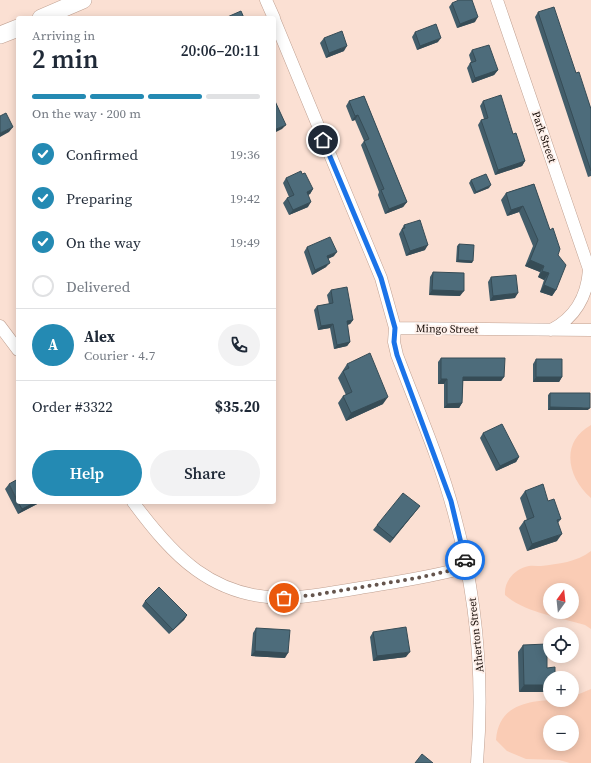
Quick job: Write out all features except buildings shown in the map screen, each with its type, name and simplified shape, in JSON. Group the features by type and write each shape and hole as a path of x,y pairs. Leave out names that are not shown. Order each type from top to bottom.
{"main road":[{"path":"45,16 83,0"},
{"path":"0,35 16,29"}],"street":[{"path":"266,0 273,16"},
{"name":"Park Street","path":"496,0 590,272"},
{"path":"276,23 378,269 395,328"},
{"path":"551,330 564,322 575,311 587,287 590,272"},
{"path":"0,326 16,347"},
{"name":"Mingo Street","path":"395,328 591,330"},
{"name":"Atherton Street","path":"395,328 394,342 397,355 451,501 467,567 474,608 480,665 477,763"},
{"path":"134,504 159,537 190,566 227,587 254,595 284,598 314,595 432,576 467,567"}],"shaded area":[{"path":"591,425 591,498 583,490 577,480 572,470 570,460 571,450 575,441 581,432"},
{"path":"591,551 591,629 585,625 562,619 579,619 579,583 543,583 543,614 522,606 505,595 506,586 510,578 517,571 525,567 567,562 580,558"},
{"path":"591,689 591,763 570,763 559,760 526,759 507,751 496,740 499,726 505,716 513,709 524,704 543,701 543,707 579,707 579,694"}],"way so far":[{"path":"284,598 314,595 444,573 467,567 465,560"}],"route":[{"path":"323,140 378,269 395,328 394,342 397,355 451,501 465,560"}]}
